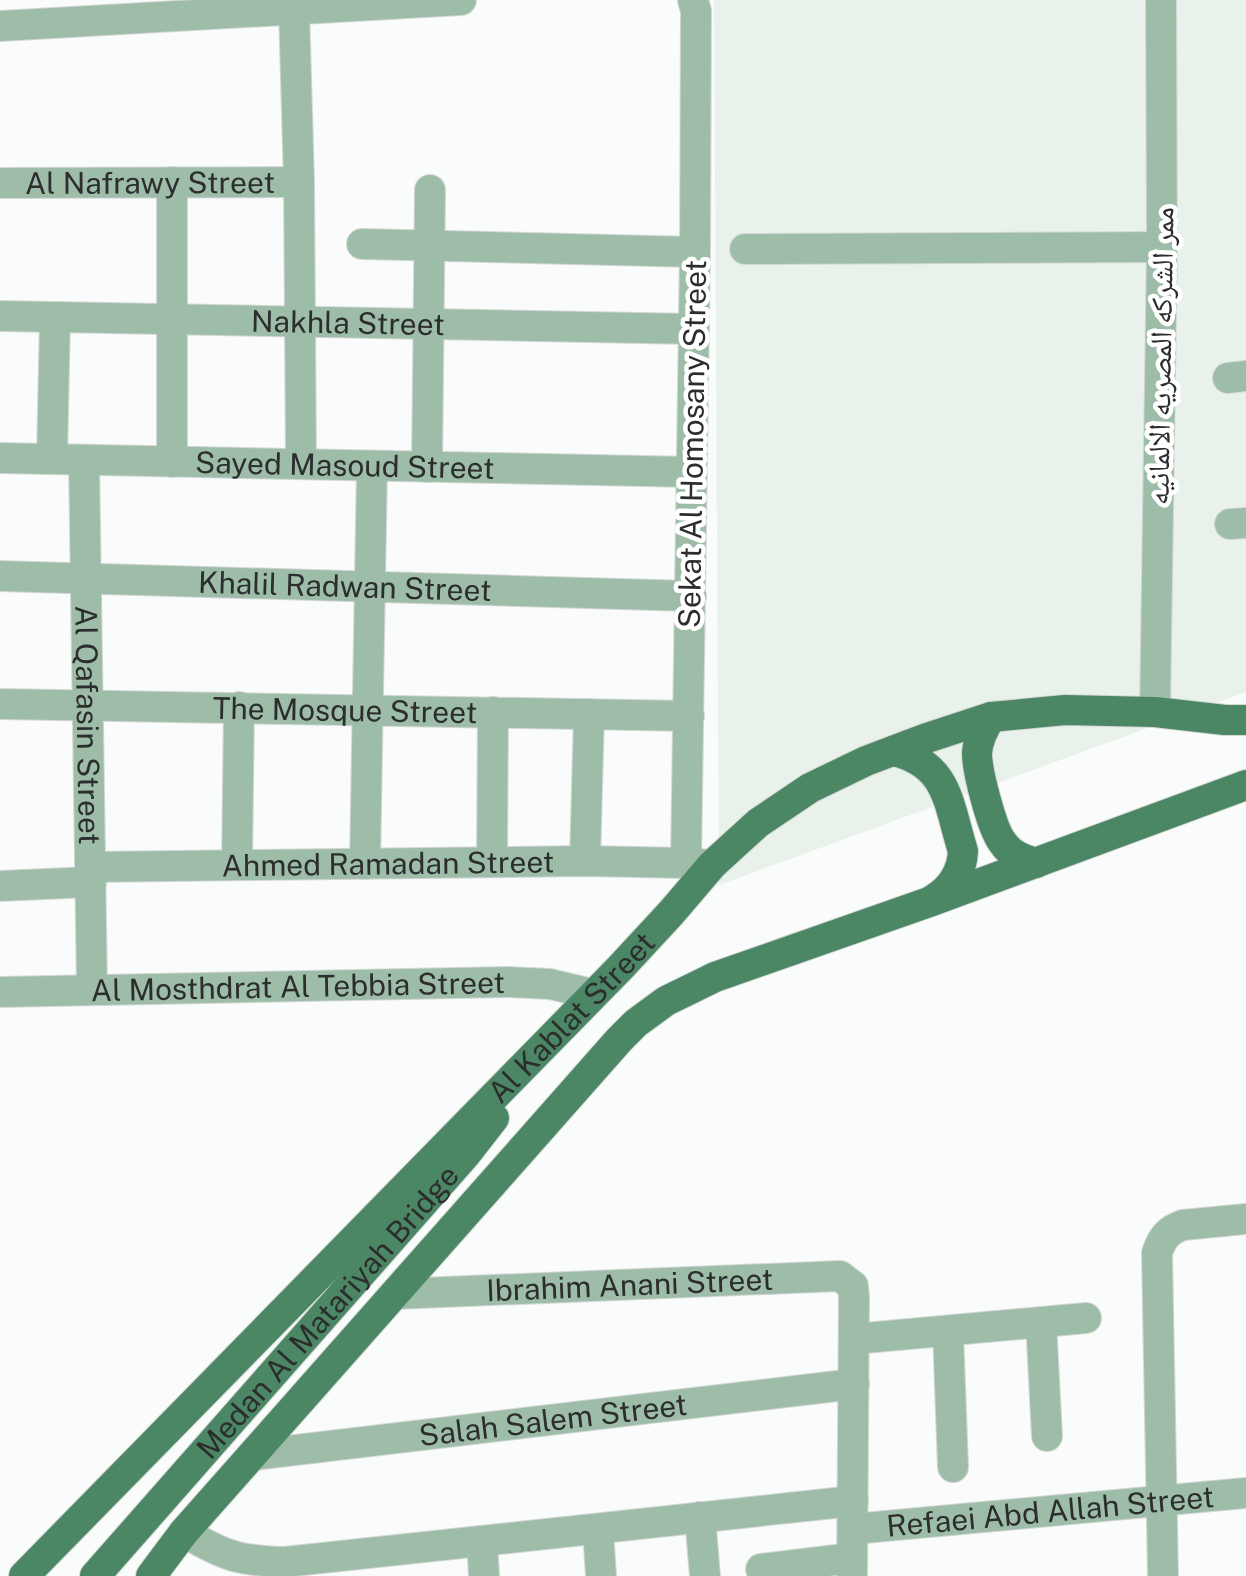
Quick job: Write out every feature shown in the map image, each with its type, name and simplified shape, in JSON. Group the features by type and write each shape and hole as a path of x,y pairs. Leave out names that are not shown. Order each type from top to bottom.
{"main road":[{"name":"Al Kablat Street","path":"24,1576 658,927 699,864 810,788 893,751 991,717 1065,710 1246,720"},
{"path":"991,717 983,729 977,754 996,831 1010,852 1036,863"},
{"path":"893,751 923,762 940,777 963,851 952,884 932,901"},
{"name":"Al Kablat Street","path":"151,1576 184,1532 636,1024 666,1001 715,977 1246,786"},
{"name":"Medan Al Matariyah Bridge","path":"95,1576 466,1154 550,1038"}],"street":[{"path":"0,26 119,9 294,9 460,0"},
{"name":"Sekat Al Homosany Street","path":"693,0 695,252 689,716 699,864"},
{"name":"ممر الشركه المصريه الالمانيه","path":"1155,712 1162,246 1160,0"},
{"path":"294,9 301,464"},
{"path":"172,182 172,462"},
{"name":"Al Nafrawy Street","path":"0,183 299,182"},
{"path":"427,467 430,190"},
{"path":"362,244 695,252"},
{"path":"745,248 1162,246"},
{"name":"Nakhla Street","path":"0,316 694,329"},
{"path":"52,460 56,317"},
{"name":"Sayed Masoud Street","path":"0,458 692,472"},
{"name":"Al Qafasin Street","path":"84,460 92,990"},
{"path":"365,864 372,466"},
{"name":"Khalil Radwan Street","path":"0,576 691,596"},
{"name":"The Mosque Street","path":"0,704 689,716"},
{"path":"237,865 239,707"},
{"path":"492,862 493,712"},
{"path":"585,861 589,714"},
{"name":"Ahmed Ramadan Street","path":"0,886 91,874 237,865 585,861 699,864"},
{"name":"Al Mosthdrat Al Tebbia Street","path":"0,992 508,982 561,986 592,994"},
{"path":"1163,1576 1157,1253 1173,1228 1246,1219"},
{"name":"Ibrahim Anani Street","path":"395,1294 840,1276 853,1286 854,1339"},
{"path":"853,1541 854,1339 1086,1318"},
{"path":"1041,1322 1047,1436"},
{"path":"948,1330 953,1467"},
{"name":"Salah Salem Street","path":"253,1454 854,1384"},
{"name":"Refaei Abd Allah Street","path":"853,1541 1246,1493"},
{"path":"184,1532 218,1553 246,1560 356,1566 482,1541 700,1517 853,1541"},
{"path":"700,1517 704,1576"},
{"path":"598,1528 601,1576"},
{"path":"482,1541 484,1576"},
{"path":"761,1569 853,1541"}],"shaded area":[{"path":"714,0 1246,0 1246,692 719,885"}]}
